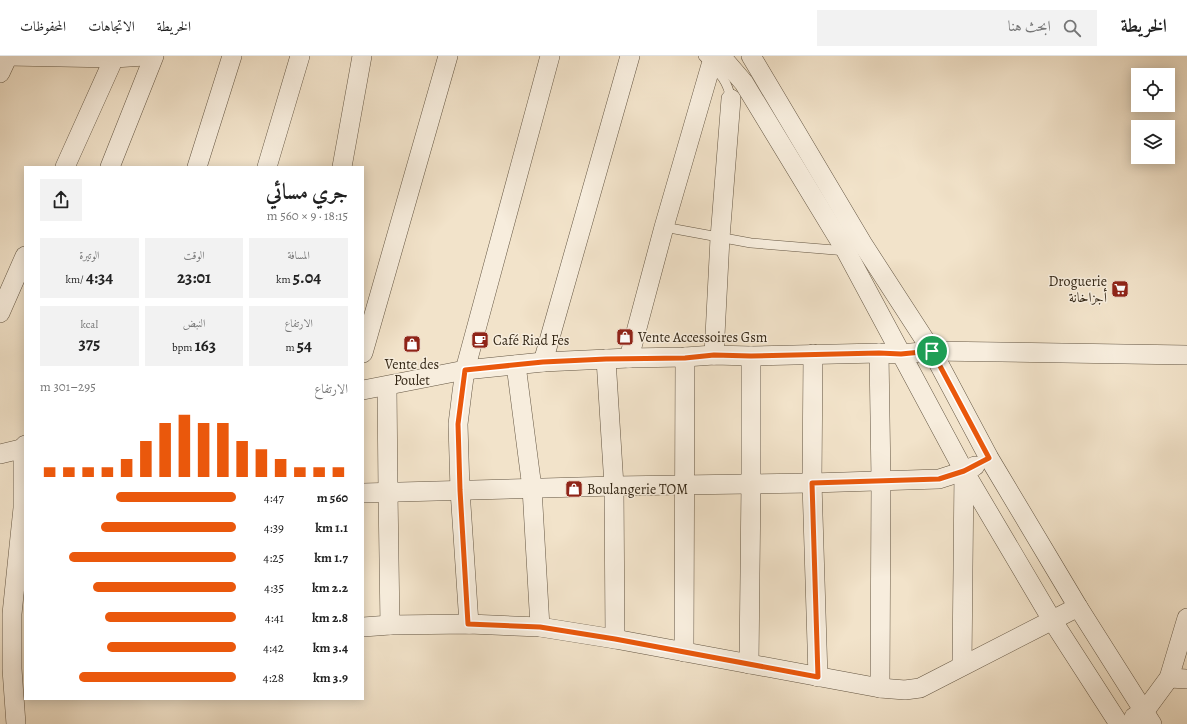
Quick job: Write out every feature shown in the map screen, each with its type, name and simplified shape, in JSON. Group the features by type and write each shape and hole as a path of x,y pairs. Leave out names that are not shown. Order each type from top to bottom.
{"street":[{"path":"0,73 8,56 114,58 145,56"},
{"path":"110,166 154,56"},
{"path":"197,166 232,56"},
{"path":"267,166 300,56"},
{"path":"342,166 362,56"},
{"path":"364,350 448,56"},
{"path":"468,624 460,490 458,424 465,370 550,56"},
{"path":"543,362 630,56"},
{"path":"751,56 855,248 901,354 964,471 1052,620 1120,724 1148,718 1178,678 1187,620"},
{"path":"65,166 114,58"},
{"path":"629,358 664,227 712,59 744,83 855,248 932,351 989,458 1078,607 1148,718"},
{"path":"714,355 720,238 731,99"},
{"path":"0,313 24,258"},
{"path":"364,390 465,370 543,362 629,358 685,358 714,355 901,354 932,351 1187,355"},
{"path":"879,353 881,480 880,688"},
{"path":"813,354 812,483 818,677"},
{"path":"749,664 751,356"},
{"path":"684,652 685,358"},
{"path":"606,359 614,486 615,639"},
{"path":"516,365 532,488 540,627"},
{"path":"387,386 390,625"},
{"path":"0,454 24,447 24,508 6,668 16,724"},
{"path":"364,493 939,479 964,471 989,458"},
{"path":"962,666 964,471"},
{"path":"364,627 468,624 540,627 615,639 880,688 905,690 920,688 1078,607"}],"lane":[{"path":"712,59 729,88 731,99"},
{"path":"664,227 751,243 855,248"}],"place":[{"name":"Droguerie أجزاخانة","path":"1120,289"},
{"name":"Vente Accessoires Gsm","path":"625,337"},
{"name":"Café Riad Fes","path":"480,340"},
{"name":"Vente des Poulet","path":"412,344"},
{"name":"Boulangerie TOM","path":"574,489"}],"route":[{"path":"932,351 989,458 964,471 939,479 812,483 818,677 615,639 540,627 468,624 460,490 458,424 465,370 543,362 606,359 685,358 714,355 901,354 932,351"}]}
